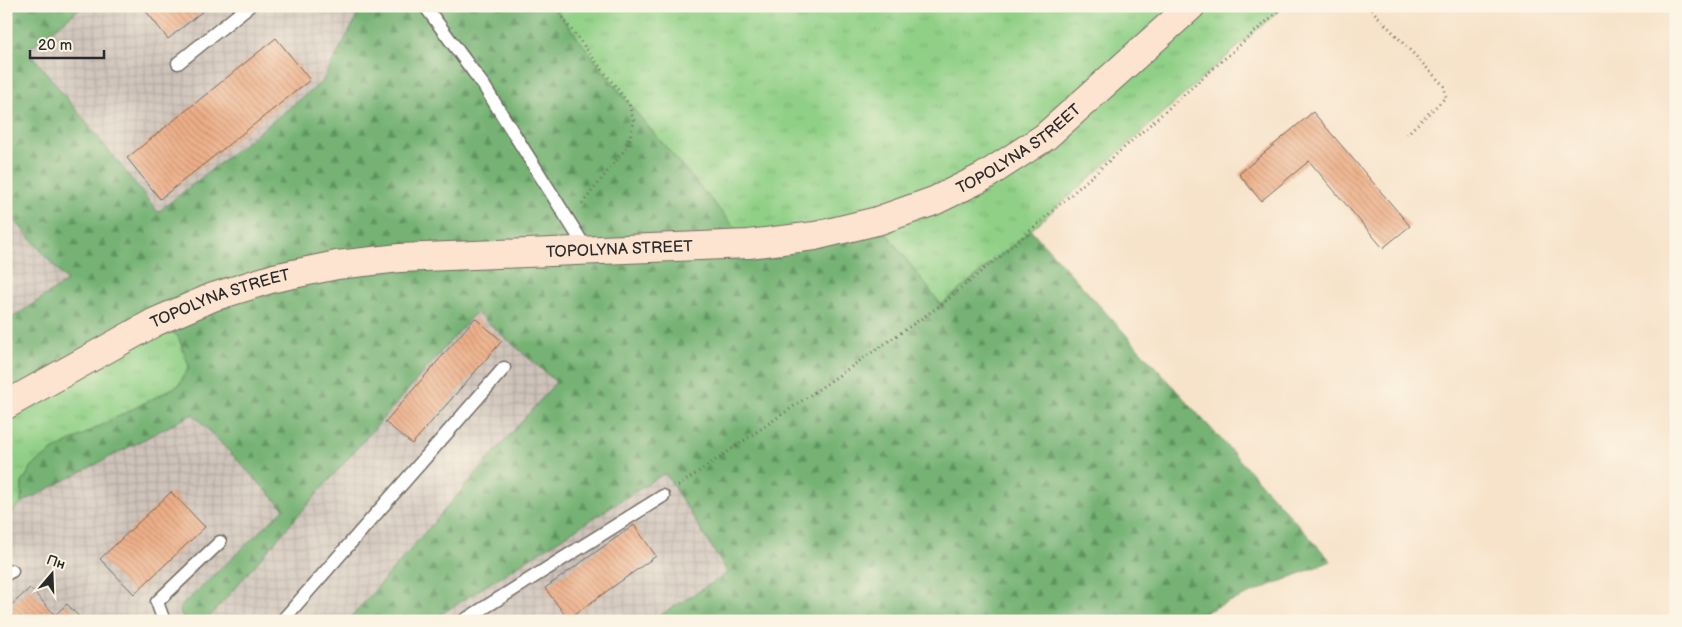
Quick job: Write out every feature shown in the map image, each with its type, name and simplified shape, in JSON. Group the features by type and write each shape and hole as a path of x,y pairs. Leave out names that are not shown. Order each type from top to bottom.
{"main road":[{"name":"TOPOLYNA STREET","path":"6,405 154,322 213,297 274,278 337,265 400,258 749,244 815,236 877,221 934,201 983,177 1045,137 1191,6"}],"lane":[{"path":"178,63 249,6"},
{"path":"425,6 484,86 587,250"},
{"path":"282,621 504,368"},
{"path":"463,621 663,496"},
{"path":"164,621 157,602 220,542"}],"path":[{"path":"552,6 629,104 634,122 627,147 568,221"},
{"path":"663,496 941,305 1031,230 1284,6"},
{"path":"1368,6 1444,86 1446,97 1407,134"}],"shaded area":[{"path":"83,6 363,6 322,82 158,212 28,50"},
{"path":"6,210 67,281 6,322"},
{"path":"476,312 557,382 348,621 206,621"},
{"path":"193,414 284,509 179,608 183,621 6,621 6,518 21,503"},
{"path":"665,473 728,573 651,621 430,621"}],"green space":[{"path":"6,6 83,6 28,50 158,212 322,82 363,6 553,6 629,104 749,244 877,221 941,305 1031,230 1331,561 1182,621 651,621 728,573 665,473 430,621 348,621 556,382 476,312 206,621 183,621 179,608 284,509 193,414 21,503 22,483 32,466 52,451 179,385 189,366 178,336 154,322 6,405 6,322 67,281 6,210"},
{"path":"553,6 1284,6 1031,230 941,305 877,221 749,244 629,104"},
{"path":"155,322 178,336 189,366 179,385 52,451 32,466 22,483 21,503 6,518 6,405"}],"building":[{"path":"142,6 209,6 168,39"},
{"path":"276,38 310,80 160,199 127,158"},
{"path":"1313,112 1410,226 1383,248 1309,161 1261,201 1239,174"},
{"path":"475,318 502,341 412,444 385,422"},
{"path":"171,492 205,527 134,594 100,559"},
{"path":"634,525 656,556 568,619 545,588"},
{"path":"30,588 55,615 67,604 83,621 6,621 6,610"}]}
